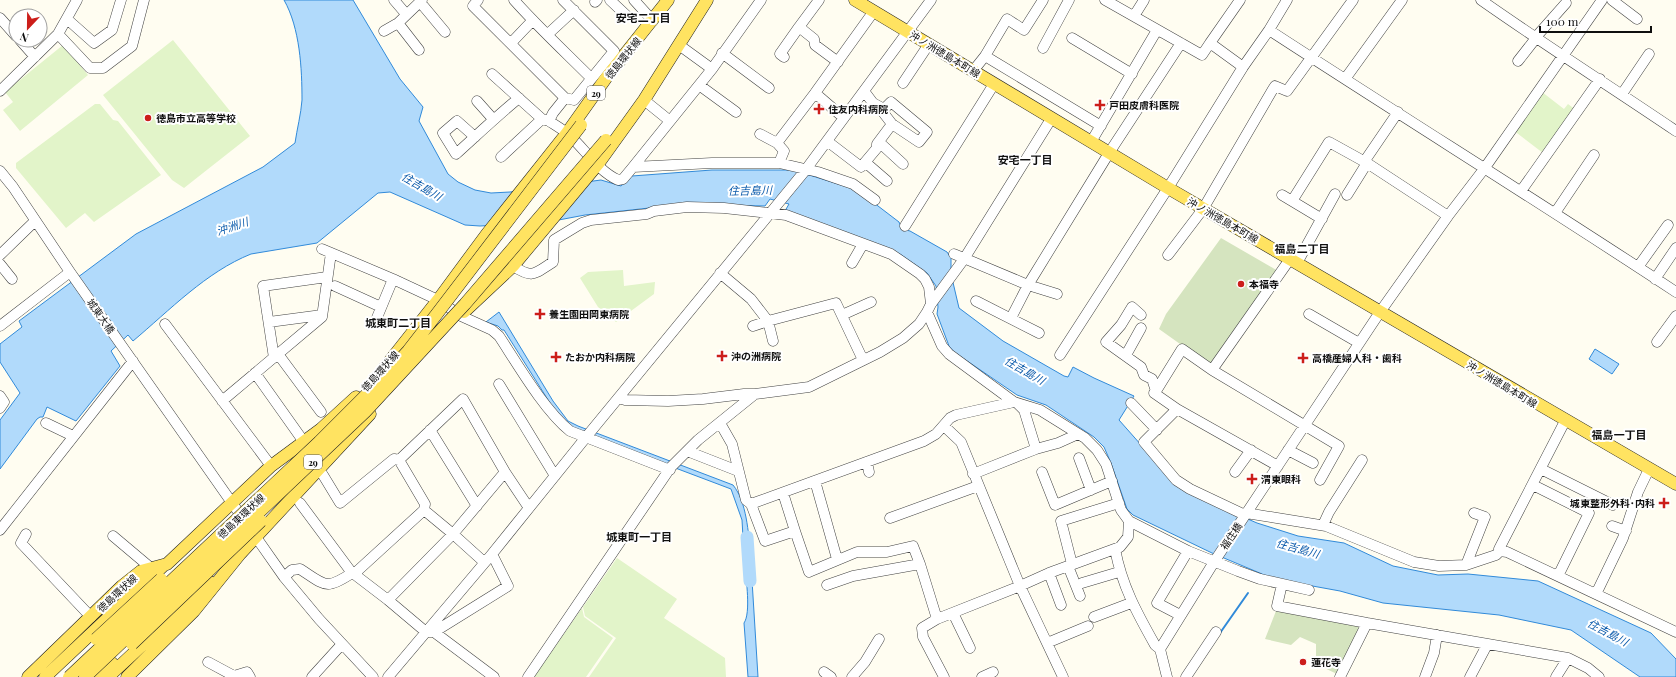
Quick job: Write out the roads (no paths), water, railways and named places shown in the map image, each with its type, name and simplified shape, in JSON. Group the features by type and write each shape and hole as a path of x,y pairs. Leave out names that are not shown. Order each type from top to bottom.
{"main road":[{"name":"徳島環状線","path":"28,677 141,571 163,566 196,538 231,503 272,466 330,421 382,372 490,230 567,133 606,78 668,0"},
{"name":"徳島環状線","path":"85,677 325,451 365,412 426,348 606,140 639,93 699,0"},
{"name":"29","path":"108,677 240,554 461,316 513,266 598,164 644,100 706,0"},
{"name":"沖ノ洲徳島本町線","path":"866,4 994,84 1168,188 1565,421 1676,484"},
{"name":"徳島東環状線","path":"69,677 340,421 408,351 619,74 653,20"},
{"path":"98,677 244,540 325,451"},
{"path":"56,677 164,576 272,486"},
{"name":"29","path":"131,676 194,611 240,554"},
{"name":"29","path":"45,677 163,566"}],"street":[{"path":"0,91 58,34 77,0"},
{"path":"67,19 94,43 112,30 121,0"},
{"path":"58,34 90,68 103,68 132,46 144,0"},
{"path":"394,0 406,14"},
{"path":"478,0 473,6 565,98 574,100 614,51 563,0"},
{"path":"514,0 532,21 548,34 591,78"},
{"path":"610,0 627,16"},
{"path":"634,0 653,20"},
{"path":"492,74 546,120 567,133 613,178 618,180 623,179 712,69 761,0"},
{"path":"784,57 780,54 798,27 819,0"},
{"path":"388,677 430,632 484,562 587,435 805,171 931,0"},
{"path":"973,71 985,56 1007,19 1024,30 1043,0"},
{"path":"1043,48 1069,0"},
{"path":"1105,0 1202,55 1240,0"},
{"path":"1134,16 1144,0"},
{"path":"1060,355 1287,0"},
{"path":"1168,255 1204,208 1275,86 1287,92 1353,0"},
{"path":"1345,79 1402,0"},
{"path":"1481,0 1676,131"},
{"name":"福住橋","path":"1160,649 1216,559 1380,312 1448,216 1484,169 1602,0"},
{"path":"1612,0 1637,19"},
{"path":"384,31 398,22 421,1 445,32"},
{"path":"1518,60 1566,3"},
{"path":"776,143 838,62 866,4"},
{"path":"548,34 574,10"},
{"path":"0,18 8,27"},
{"path":"511,43 532,21"},
{"path":"398,22 419,50"},
{"path":"798,27 814,39 815,45 838,62"},
{"path":"1091,142 1157,30"},
{"path":"1269,30 1676,292"},
{"path":"1072,38 1132,74"},
{"path":"1011,318 1028,285 1109,153 1181,43"},
{"path":"1210,43 1243,67"},
{"path":"903,83 929,44"},
{"path":"679,45 712,69"},
{"path":"27,48 35,57"},
{"path":"722,53 769,88"},
{"path":"1622,94 1649,54"},
{"path":"985,56 1101,126"},
{"path":"1521,191 1600,79"},
{"path":"905,226 994,84"},
{"path":"699,85 736,112"},
{"path":"864,91 873,103 884,109"},
{"path":"815,93 844,118"},
{"path":"475,137 493,119 519,98"},
{"path":"501,157 546,120 565,98"},
{"path":"644,100 670,122"},
{"path":"477,101 493,119"},
{"path":"891,102 927,132 919,142 892,124 882,111 884,109 891,102"},
{"path":"1347,195 1398,112"},
{"path":"618,398 625,400 668,401 755,394 809,387 903,338 919,324 964,259 1052,119"},
{"path":"827,141 861,167 877,148 879,142 892,124"},
{"path":"760,134 776,143 784,151 779,163"},
{"path":"879,142 903,164"},
{"path":"1292,201 1329,142 1366,163 1448,216"},
{"path":"1555,213 1594,155"},
{"path":"865,162 887,181"},
{"path":"633,167 712,163 779,163 852,184 875,200"},
{"name":"城東大橋","path":"0,171 13,187 255,538 308,607 373,677"},
{"path":"1212,370 1293,261 1322,219 1335,194"},
{"path":"1282,195 1322,219"},
{"path":"513,266 525,274 534,273 553,262 554,240 582,223 591,220 647,214 654,211 687,207 774,209 786,215 891,254 920,274 925,279 929,287 931,305 942,346 949,354 1024,410 1036,449"},
{"path":"0,255 36,221"},
{"path":"1638,267 1668,225"},
{"path":"852,263 863,244"},
{"path":"1655,279 1676,248"},
{"path":"222,401 322,317 327,277 326,251 393,279 438,300 461,316 492,330 499,336 525,376 554,414 570,431 587,435 672,466"},
{"path":"954,254 1028,285 1057,294"},
{"path":"0,264 12,279"},
{"path":"720,273 751,299 768,321 773,341"},
{"path":"0,326 72,274"},
{"path":"321,412 276,356 263,286 327,277"},
{"path":"376,320 393,279"},
{"path":"335,286 381,307"},
{"path":"976,301 1039,333"},
{"path":"842,315 871,302"},
{"path":"753,326 836,303 863,360"},
{"path":"1141,315 1132,307 1121,325 1106,342 1141,367 1144,375 1152,379 1156,391 1154,393 1177,409 1278,466"},
{"path":"1309,314 1360,343"},
{"path":"269,322 322,315"},
{"path":"1657,342 1676,316"},
{"path":"165,324 272,466"},
{"path":"1126,355 1141,328"},
{"path":"1156,391 1182,349 1212,370 1339,446 1320,480"},
{"path":"0,530 131,358"},
{"path":"255,373 304,442"},
{"path":"499,384 555,476"},
{"path":"528,677 672,466 698,440 755,394"},
{"path":"0,396 4,402 0,408"},
{"path":"318,471 323,475 340,503 394,459 399,460 463,399 505,472 529,508"},
{"path":"1132,402 1156,430"},
{"path":"751,504 924,441 936,434 950,418 956,415 1016,403 1040,410 1060,421 1085,438 1097,450 1106,464 1121,510 1129,521 1188,551 1216,559 1260,579 1309,590"},
{"path":"1177,409 1144,442 1176,480 1190,489 1245,515 1323,526 1414,562 1439,566 1466,565 1496,555 1500,551 1499,549 1565,421"},
{"path":"46,423 73,436"},
{"path":"720,423 732,444 746,500 751,504 765,541 795,531"},
{"path":"944,426 961,442 1020,586 1063,677"},
{"path":"430,430 476,506"},
{"path":"973,474 1036,449 1058,443 1078,434"},
{"path":"1235,472 1251,450"},
{"path":"1288,450 1313,463"},
{"path":"687,451 738,471"},
{"path":"1079,458 1091,490"},
{"path":"284,577 292,570 300,569 319,582 328,585 353,574 424,510 425,504 399,460"},
{"path":"1323,526 1329,512 1362,460"},
{"path":"867,462 869,472"},
{"path":"1541,469 1613,505"},
{"path":"1596,594 1626,531 1638,492 1650,469"},
{"path":"388,600 453,534 505,472"},
{"path":"1042,472 1055,505 1112,481"},
{"path":"815,481 837,559"},
{"path":"1533,485 1588,513 1558,576"},
{"path":"890,518 978,486"},
{"path":"783,493 809,572 837,559 857,552 887,552 913,546 937,619"},
{"path":"300,503 353,574 430,632 494,677"},
{"path":"1080,596 1070,565 1061,521 1119,503"},
{"path":"424,510 484,562"},
{"path":"1466,565 1485,518 1474,513"},
{"path":"944,677 922,636 922,628 937,619 1049,573 1120,547 1128,537 1129,521"},
{"path":"1612,526 1626,531"},
{"path":"26,534 21,543 91,617"},
{"path":"113,536 151,568"},
{"path":"1115,549 1119,572 1129,593 1131,603 1155,645 1160,649 1166,677"},
{"path":"1180,615 1157,603 1188,551"},
{"path":"1500,551 1507,552 1676,632"},
{"path":"430,632 508,586 492,554"},
{"path":"827,586 853,576 920,564"},
{"path":"1082,583 1119,572"},
{"path":"1049,573 1061,605"},
{"path":"1282,584 1277,606 1487,645 1506,646 1568,658 1588,668 1599,677"},
{"path":"1047,643 1131,603"},
{"path":"953,613 970,648"},
{"path":"1340,677 1367,623"},
{"path":"1190,676 1216,632"},
{"path":"1425,677 1434,653 1437,635"},
{"path":"852,677 865,662 880,639"},
{"path":"312,677 342,644"},
{"path":"1470,677 1487,645"},
{"path":"1556,677 1568,658"},
{"path":"208,662 234,676 247,672 250,677"},
{"path":"982,677 993,672"}],"water":[{"path":"284,0 353,0 400,79 423,107 419,121 448,174 458,182 475,190 491,193 510,192 601,180 621,186 632,176 712,170 793,170 848,187 861,193 899,222 902,229 910,231 947,252 951,258 951,274 959,308 1003,341 1064,376 1068,377 1073,367 1134,396 1119,420 1188,493 1257,523 1298,536 1344,543 1393,566 1438,575 1468,574 1538,581 1651,633 1676,659 1676,677 1640,677 1571,630 1499,615 1383,603 1340,591 1274,579 1212,553 1133,515 1127,509 1104,447 1094,437 1046,405 1017,395 954,352 949,346 937,314 938,307 936,286 927,273 900,254 785,211 789,204 770,199 765,206 686,204 585,215 548,222 480,226 465,225 390,192 378,193 317,243 251,254 204,281 133,341 128,335 111,351 120,366 76,421 47,407 43,417 37,419 0,469 0,420 20,393 0,362 0,344 22,327 19,321 136,234 263,167 295,143 302,100 301,62 294,23"},
{"path":"499,312 553,401 568,421 733,485 738,492 744,509 751,554 744,555 742,520 731,489 580,432 564,422 550,403 504,330 498,326 486,322"},
{"path":"1595,349 1619,364 1612,374 1589,359"},
{"path":"751,564 758,677 748,677 744,623 748,604 745,566"}],"waterway":[{"path":"747,537 750,581"},
{"path":"1220,633 1248,593"}],"place":[{"name":"戸田皮膚科医院","path":"1100,105"},
{"name":"住友内科病院","path":"819,109"},
{"name":"徳島市立高等学校","path":"148,118"},
{"name":"本福寺","path":"1241,284"},
{"name":"養生園田岡東病院","path":"540,314"},
{"name":"沖の洲病院","path":"722,356"},
{"name":"たおか内科病院","path":"556,357"},
{"name":"高橋産婦人科・歯科","path":"1303,358"},
{"name":"渭東眼科","path":"1252,479"},
{"name":"城東整形外科･内科","path":"1664,503"},
{"name":"蓮花寺","path":"1303,662"}],"district":[{"name":"安宅二丁目","path":"643,17"},
{"name":"安宅一丁目","path":"1025,159"},
{"name":"福島二丁目","path":"1302,248"},
{"name":"城東町二丁目","path":"398,322"},
{"name":"福島一丁目","path":"1619,434"},
{"name":"城東町一丁目","path":"639,536"}],"water label":[{"name":"住吉島川","path":"422,186"},
{"name":"住吉島川","path":"750,190"},
{"name":"沖洲川","path":"232,226"},
{"name":"住吉島川","path":"1025,370"},
{"name":"住吉島川","path":"1298,548"},
{"name":"住吉島川","path":"1608,632"}]}
